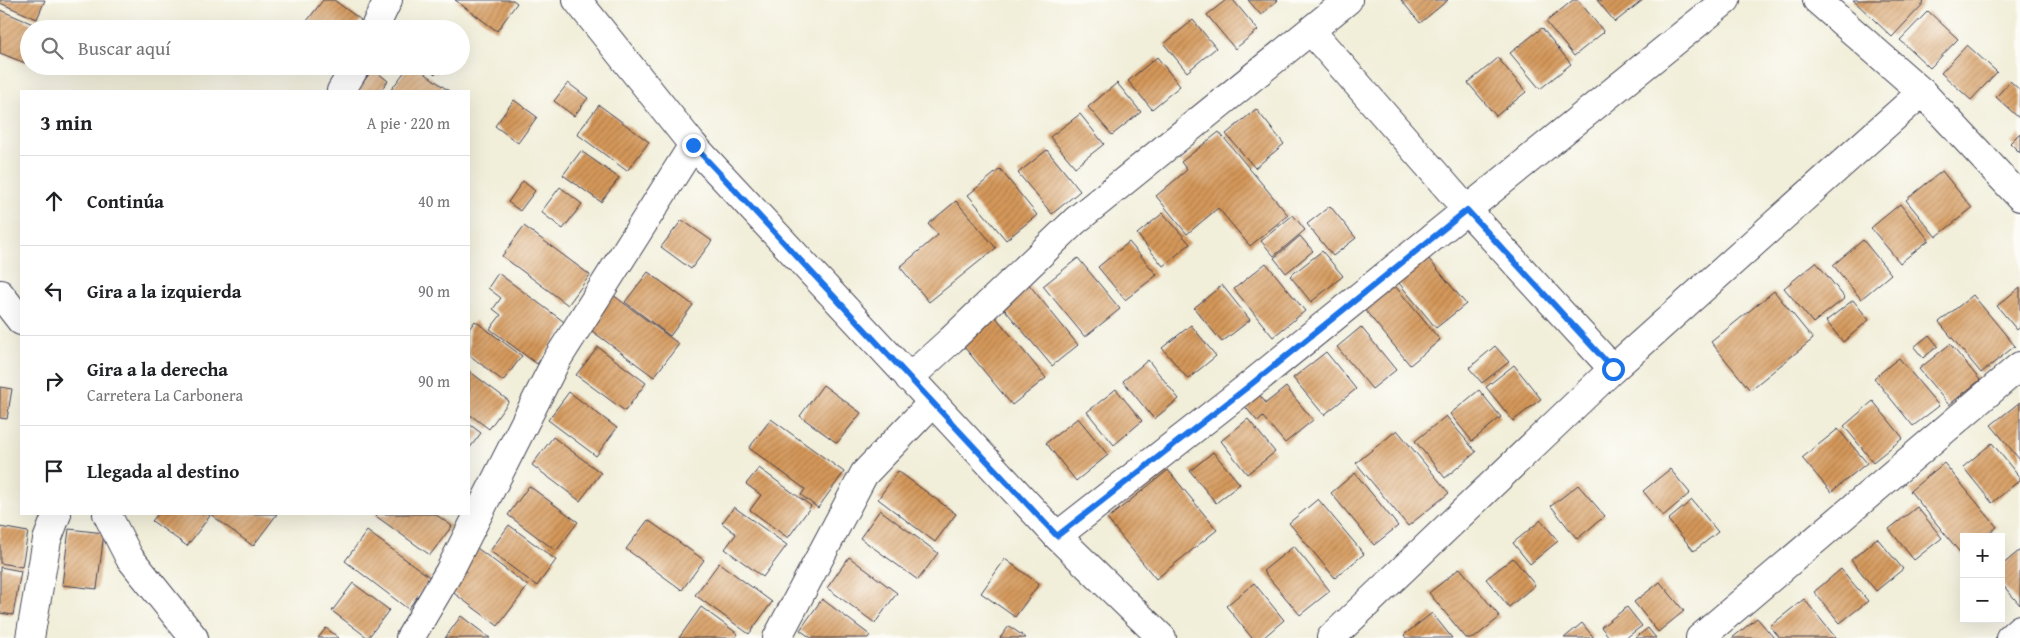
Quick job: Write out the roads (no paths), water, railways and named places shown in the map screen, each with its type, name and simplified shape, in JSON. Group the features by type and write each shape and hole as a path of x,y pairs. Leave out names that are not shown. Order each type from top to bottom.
{"street":[{"path":"378,20 388,0"},
{"path":"577,0 693,145 1057,536 1162,638"},
{"path":"909,378 1075,221 1348,0"},
{"path":"1057,536 1249,386 1726,0"},
{"path":"1816,0 1922,92 2020,197"},
{"path":"1310,31 1467,210 1613,369"},
{"path":"342,90 351,75"},
{"path":"1331,638 1613,369 1922,92"},
{"path":"410,638 449,572 556,361 693,145"},
{"path":"0,294 20,320"},
{"path":"1700,638 2020,366"},
{"path":"777,638 864,474 932,403"},
{"path":"30,638 47,540 57,515"},
{"path":"108,515 129,557 194,638"},
{"path":"2010,638 2020,629"}]}
